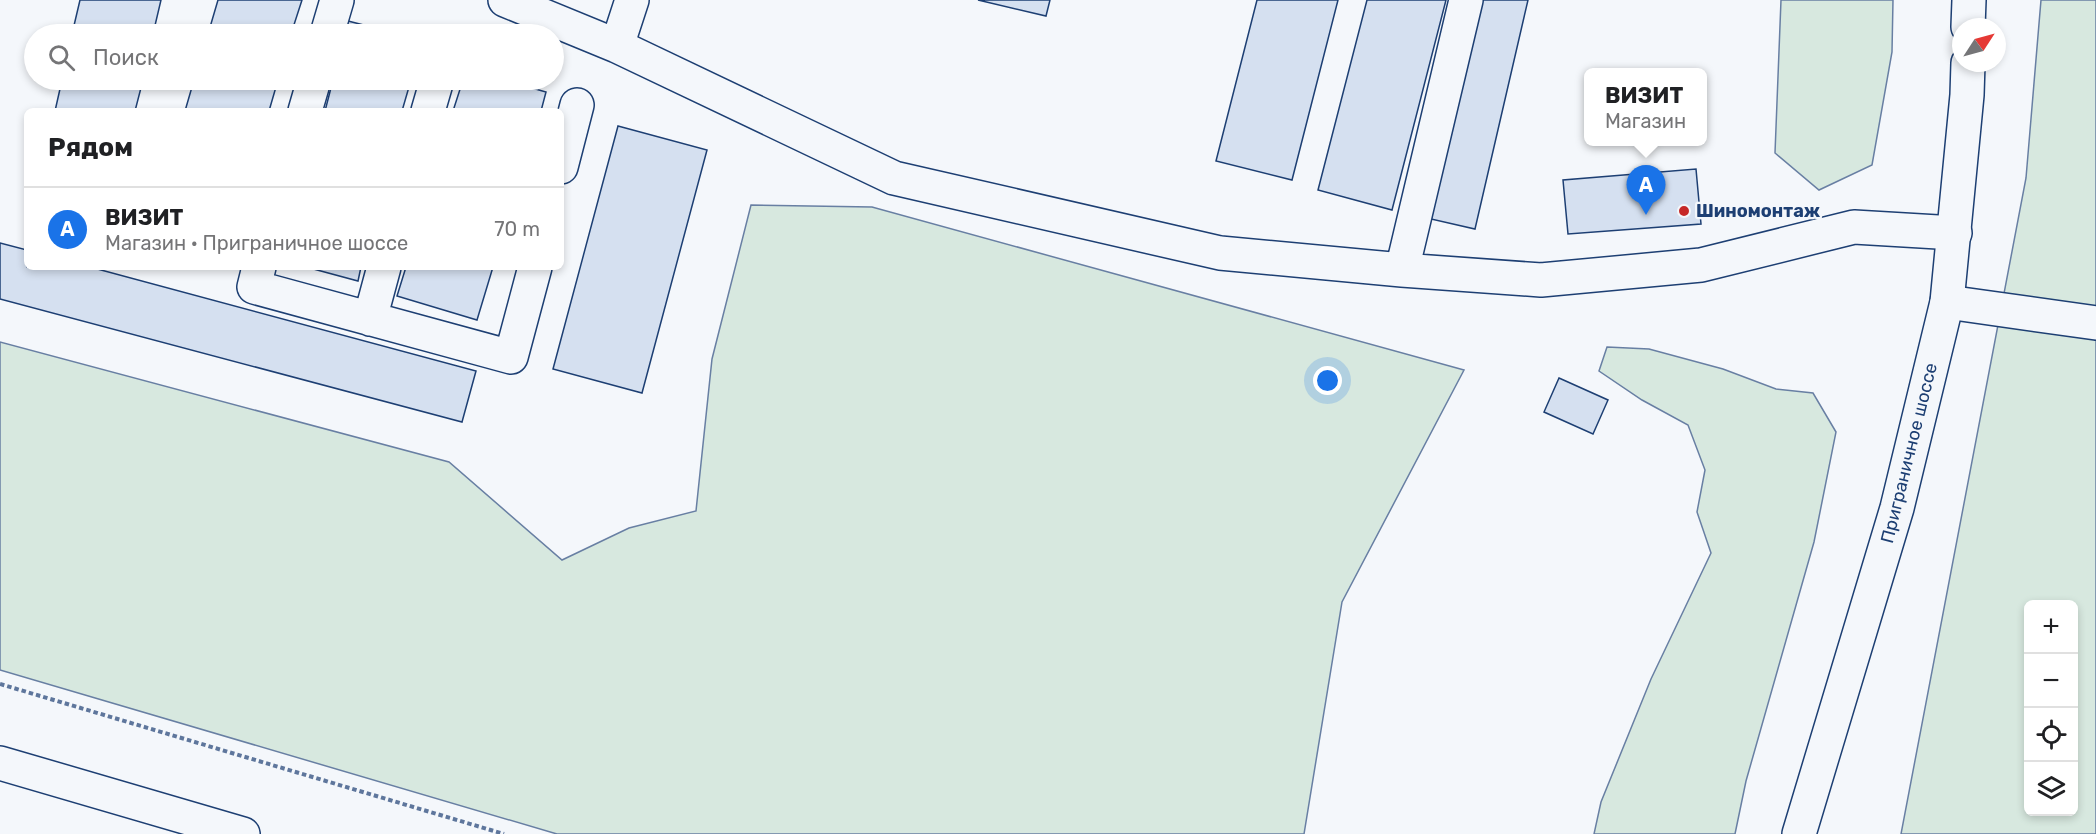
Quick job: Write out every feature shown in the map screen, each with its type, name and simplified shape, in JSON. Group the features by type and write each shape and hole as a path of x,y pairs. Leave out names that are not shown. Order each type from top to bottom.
{"main road":[{"path":"330,24 337,0"},
{"path":"505,0 563,24"},
{"path":"617,46 632,0"},
{"path":"1402,270 1466,0"},
{"path":"1968,18 1969,0"},
{"path":"564,24 617,46 894,178 1220,253 1541,280 1701,265 1854,227 1955,233"},
{"name":"Приграничное шоссе","path":"1799,834 1897,507 1947,302 1968,72"},
{"path":"306,108 311,90"},
{"path":"429,108 434,90"},
{"path":"564,155 577,105"},
{"path":"258,270 254,287 511,357 534,270"},
{"path":"369,319 383,270"},
{"path":"1947,302 2096,324"},
{"path":"0,763 243,834"}],"path":[{"path":"0,684 504,834"}],"shaded area":[{"path":"1781,0 1893,0 1892,52 1872,165 1819,190 1775,153"},
{"path":"2041,0 2096,0 2096,834 1901,834 2026,178"},
{"path":"751,205 872,207 1464,370 1342,602 1304,834 557,834 0,670 0,342 449,462 562,560 629,528 696,511 712,359"},
{"path":"1607,347 1649,349 1723,369 1776,389 1813,393 1836,432 1814,542 1746,781 1735,834 1594,834 1601,802 1651,679 1711,553 1697,512 1705,470 1688,425 1642,400 1599,371"}],"building":[{"path":"80,0 161,0 155,24 74,24"},
{"path":"218,0 302,0 294,24 211,24"},
{"path":"978,0 1050,0 1046,16"},
{"path":"1257,0 1338,0 1292,180 1216,161"},
{"path":"1367,0 1446,0 1392,210 1318,190"},
{"path":"1481,0 1528,0 1475,229 1431,219"},
{"path":"60,90 140,90 136,108 56,108"},
{"path":"191,90 275,90 270,108 186,108"},
{"path":"330,90 408,90 403,108 326,108"},
{"path":"460,90 539,90 546,92 542,108 454,108"},
{"path":"618,126 707,150 642,393 553,369"},
{"path":"1696,169 1701,224 1568,234 1563,180"},
{"path":"0,243 24,249 24,270 101,270 476,371 462,422 0,299"},
{"path":"317,270 360,270 358,281"},
{"path":"405,270 492,270 477,320 397,296"},
{"path":"1559,378 1608,400 1593,434 1544,412"}],"place":[{"name":"Шиномонтаж","path":"1684,211"},
{"name":"ВИЗИТ","path":"1646,215"}]}
